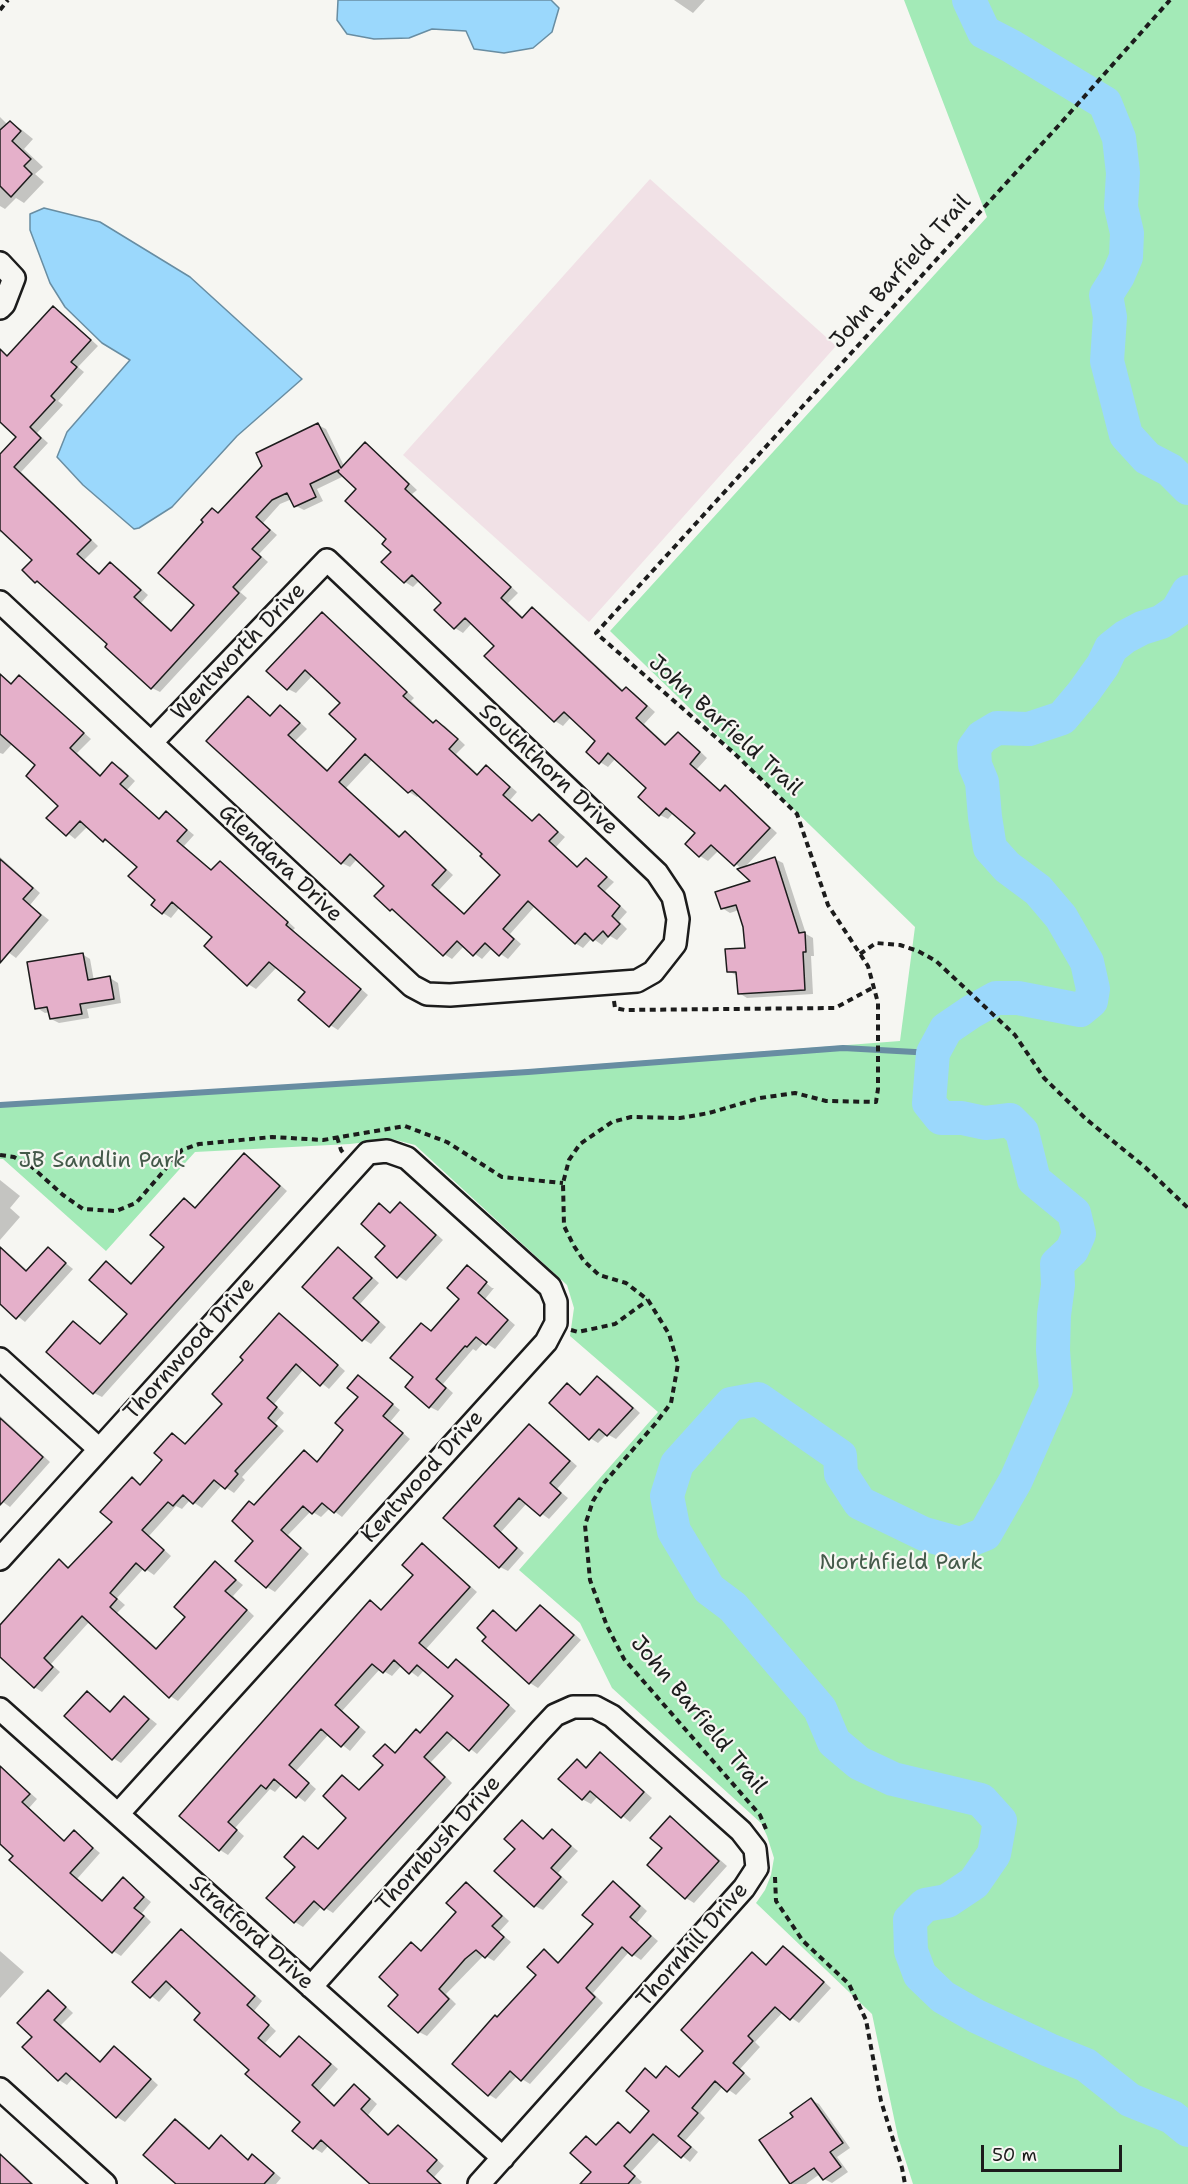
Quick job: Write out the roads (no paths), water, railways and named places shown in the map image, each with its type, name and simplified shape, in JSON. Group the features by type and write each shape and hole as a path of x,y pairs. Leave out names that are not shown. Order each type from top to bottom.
{"street":[{"path":"0,262 14,278 4,304 0,308"},
{"name":"Wentworth Drive","path":"151,743 327,560"},
{"name":"Souththorn Drive","path":"327,560 657,873 673,897 678,919 675,944 653,972 637,981 613,983"},
{"name":"Glendara Drive","path":"0,602 412,986 427,994 450,995 613,983"},
{"name":"Kentwood Drive","path":"118,1814 546,1342 556,1323 556,1302 550,1287 407,1158 387,1150"},
{"name":"Thornwood Drive","path":"0,1559 355,1165 368,1153 387,1150"},
{"path":"0,1359 99,1449"},
{"name":"Thornbush Drive","path":"311,1987 540,1731 555,1715 573,1707"},
{"name":"Thornhill Drive","path":"480,2184 744,1888 757,1868 755,1850 741,1831 612,1716 594,1707 573,1707"},
{"name":"Stratford Drive","path":"0,1709 503,2158"},
{"path":"0,2089 105,2184"}],"water":[{"path":"338,0 551,0 559,8 552,32 533,48 504,53 474,49 466,31 432,29 409,38 374,39 347,34 337,20"},
{"path":"44,208 100,222 190,277 302,379 237,436 172,507 139,528 134,529 83,485 57,457 67,432 130,360 102,343 65,307 50,283 30,230 30,214"}],"waterway":[{"path":"969,0 984,32 1105,103 1119,138 1123,173 1121,207 1127,233 1126,257 1106,295 1110,317 1107,361 1126,435 1147,458 1170,470 1188,488"},
{"path":"1188,592 1177,611 1161,622 1125,637 1111,648 1103,665 1062,718 1029,729 997,728 982,737 974,748 975,765 982,782 990,848 1007,867 1038,890 1061,917 1087,962 1093,989 1091,1001 1080,1010 1018,998 996,998 946,1029 933,1053 929,1103 941,1118 962,1118 985,1123 1010,1120 1022,1132 1034,1180 1074,1213 1079,1234 1072,1250 1057,1264 1058,1285 1053,1350 1056,1389 1016,1480 985,1534 960,1544 924,1534 860,1503 841,1474 840,1456 758,1399 731,1404 677,1464 667,1496 674,1531 709,1589 733,1607 820,1709 834,1742 859,1763 893,1779 981,1800 1000,1821 994,1854 974,1883 947,1901 925,1905 910,1920 911,1951 920,1975 943,1997 976,2016 1086,2065 1130,2100 1172,2117 1188,2130"},
{"path":"0,1105 528,1072 843,1048 933,1053"}],"park label":[{"name":"JB Sandlin Park","path":"102,1161"},
{"name":"Northfield Park","path":"901,1563"}]}
